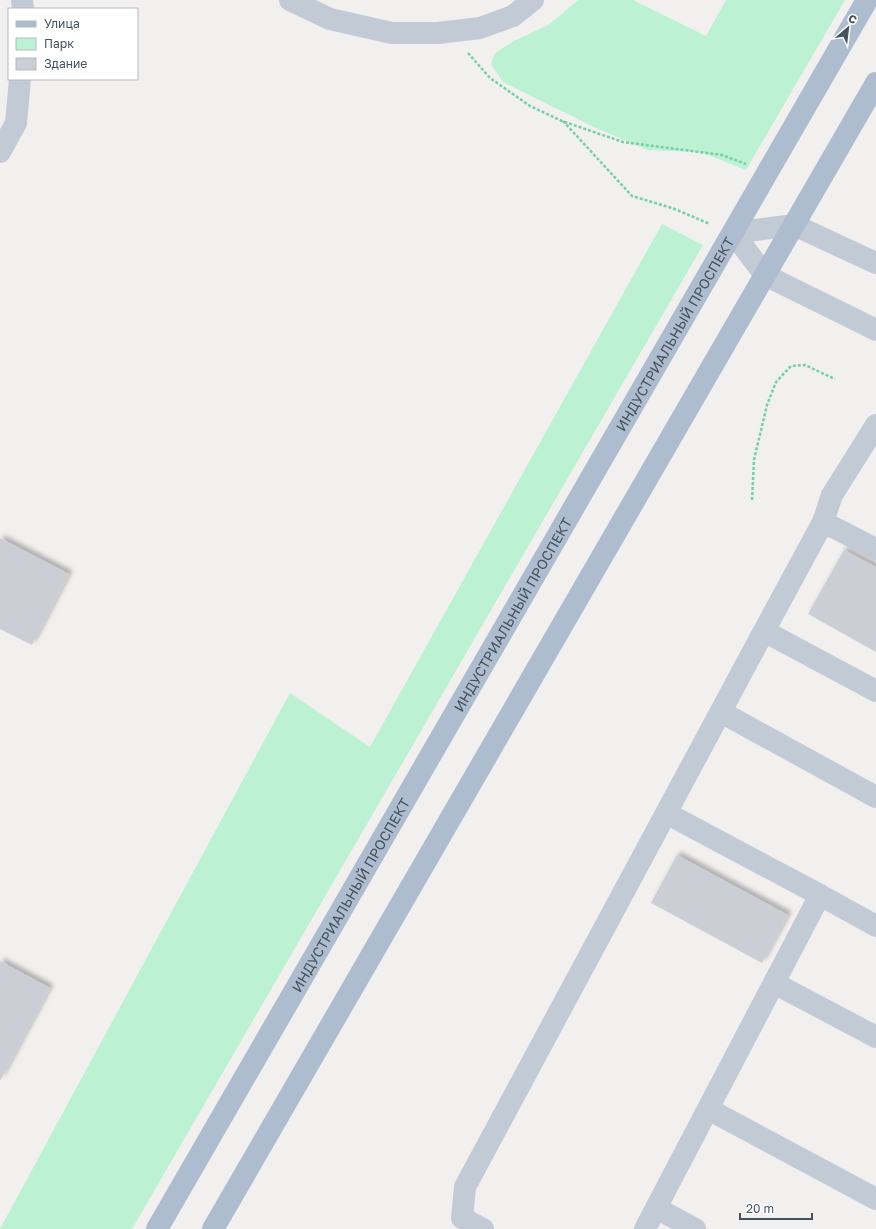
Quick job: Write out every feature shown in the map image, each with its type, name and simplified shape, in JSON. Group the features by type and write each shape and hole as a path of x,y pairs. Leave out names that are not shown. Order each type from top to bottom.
{"main road":[{"name":"ИНДУСТРИАЛЬНЫЙ ПРОСПЕКТ","path":"157,1229 867,0"},
{"path":"213,1229 876,83"}],"street":[{"path":"290,0 330,19 392,33 438,33 480,28 513,16 532,0"},
{"path":"0,152 16,124 20,80"},
{"path":"732,232 794,225 876,263"},
{"path":"732,232 765,275 876,330"},
{"path":"483,1229 462,1218 465,1187 823,522 832,495 876,425"},
{"path":"823,522 876,549"},
{"path":"764,632 876,691"},
{"path":"721,712 876,797"},
{"path":"666,813 876,926"},
{"path":"645,1229 820,895"},
{"path":"774,983 876,1037"},
{"path":"708,1109 876,1200"},
{"path":"656,1208 695,1229"}],"path":[{"path":"452,32 475,62 490,78 530,106 562,121 622,142 722,155 767,172"},
{"path":"562,121 632,196 672,208 732,232"},
{"path":"752,500 754,460 766,405 776,382 791,366 805,365 835,379"}],"green space":[{"path":"578,0 633,0 706,36 726,0 845,0 746,170 701,152 648,150 596,128 503,82 491,64 495,53 514,41 550,24"},
{"path":"662,224 703,245 132,1229 0,1229 290,693 370,747"}],"building":[{"path":"0,538 69,574 32,645 0,629"},
{"path":"844,550 876,567 876,652 808,614"},
{"path":"677,855 788,915 762,963 651,903"},
{"path":"0,961 50,988 0,1081"}]}
